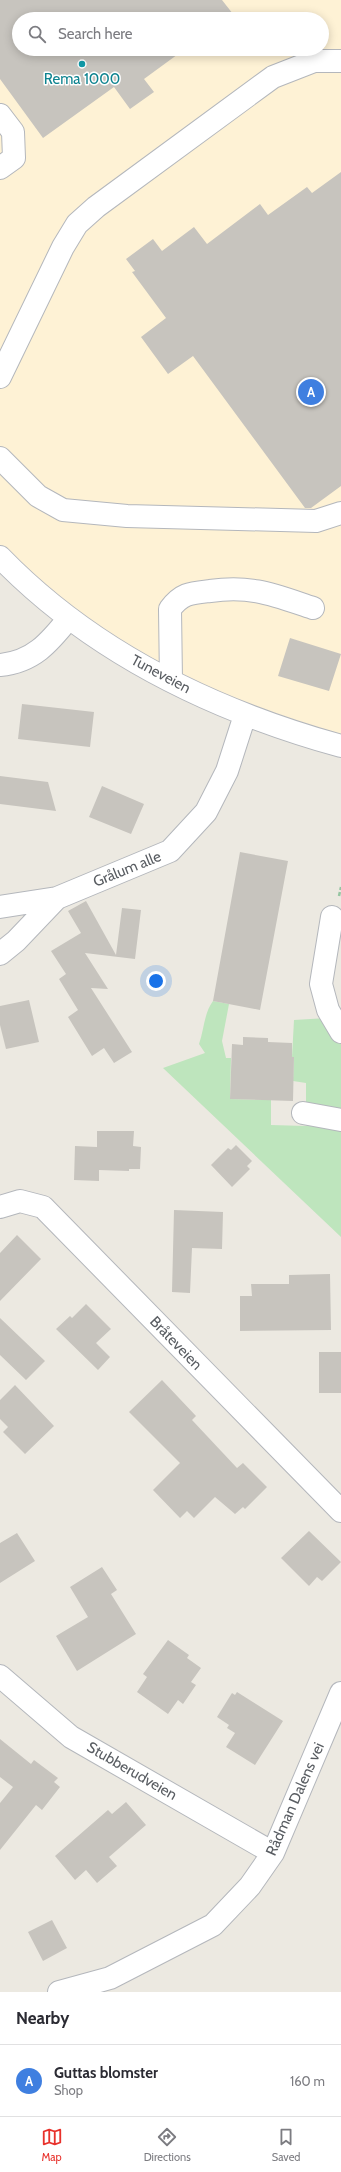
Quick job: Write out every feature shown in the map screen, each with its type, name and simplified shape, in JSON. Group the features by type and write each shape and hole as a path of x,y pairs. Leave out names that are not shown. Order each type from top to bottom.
{"street":[{"path":"0,377 41,289 77,224 96,207 273,77 314,61 341,61"},
{"path":"0,115 13,132 14,158 0,168"},
{"path":"0,458 38,496 63,510 127,516 316,521 341,513"},
{"name":"Tuneveien","path":"0,557 25,583 69,618 107,645 171,681 245,715 341,746"},
{"path":"171,681 170,609 177,600 189,594 234,588 261,591 313,608"},
{"path":"0,665 10,664 33,655 51,640 69,618"},
{"name":"Grålum alle","path":"0,954 16,941 57,898 170,851 206,812 227,771 245,715"},
{"path":"0,908 57,898"},
{"path":"332,917 321,984 328,1010 341,1032"},
{"path":"303,1114 341,1120"},
{"name":"Bråteveien","path":"0,1207 20,1201 43,1208 341,1511"},
{"name":"Stubberudveien","path":"0,1676 71,1736 273,1853"},
{"name":"Rådman Dalens vei","path":"59,1992 108,1985 213,1925 250,1886 273,1853 341,1693"}],"shaded area":[{"path":"0,0 341,0 341,746 245,715 69,618 0,557"}],"green space":[{"path":"213,1001 229,1004 222,1041 226,1058 231,1058 230,1099 271,1100 271,1125 341,1127 341,1237 163,1068 205,1053 199,1044 206,1016"},
{"path":"327,1018 341,1040 341,1112 306,1105 306,1083 293,1081 294,1058 292,1057 294,1020"}],"building":[{"name":"Rema 1000","path":"0,0 222,0 231,12 12,12 12,56 175,56 144,79 154,92 130,109 114,87 43,138 0,79"},
{"path":"341,172 341,486 311,508 305,508 193,356 168,374 141,337 166,318 132,272 135,271 126,259 153,239 162,251 194,227 207,244 260,204 268,215 307,187 312,193"},
{"path":"290,638 341,654 329,691 278,676"},
{"path":"22,704 94,712 90,747 18,739"},
{"path":"0,776 48,782 56,811 0,804"},
{"path":"102,786 144,804 131,834 89,817"},
{"path":"240,852 288,861 260,1010 213,1001"},
{"path":"86,901 116,955 122,908 141,910 135,959 85,953 108,989 91,988 132,1052 114,1063 104,1048 92,1056 68,1017 78,1010 59,979 66,974 51,951 81,933 68,911"},
{"path":"29,1000 39,1042 6,1049 0,1025 0,1006"},
{"path":"243,1037 268,1038 268,1042 292,1043 292,1057 294,1057 293,1101 230,1099 232,1044 243,1045"},
{"path":"97,1131 134,1131 133,1146 141,1147 140,1169 129,1169 129,1171 99,1170 99,1181 74,1180 75,1146 97,1147"},
{"path":"236,1145 252,1161 247,1166 250,1169 232,1187 211,1165 228,1148 231,1150"},
{"path":"174,1210 223,1212 222,1249 192,1248 190,1293 172,1292"},
{"path":"17,1235 41,1259 0,1301 0,1253"},
{"path":"330,1274 331,1330 240,1331 240,1296 252,1296 251,1284 289,1284 289,1275"},
{"path":"86,1304 111,1329 96,1343 110,1357 98,1370 56,1329 70,1316 72,1318"},
{"path":"0,1318 45,1361 26,1380 0,1355"},
{"path":"319,1352 341,1352 341,1393 319,1393"},
{"path":"162,1380 196,1416 192,1420 237,1468 243,1463 267,1487 245,1509 243,1507 235,1514 215,1497 194,1518 187,1511 180,1518 153,1490 180,1463 129,1412"},
{"path":"15,1385 54,1426 25,1454 3,1432 8,1427 0,1419 0,1400"},
{"path":"309,1531 341,1562 322,1581 317,1577 309,1586 281,1558"},
{"path":"17,1533 35,1561 0,1583 0,1543"},
{"path":"102,1567 117,1590 111,1594 136,1634 77,1671 56,1636 88,1617 70,1587"},
{"path":"168,1640 189,1655 187,1658 201,1668 191,1682 196,1685 183,1704 178,1700 168,1714 137,1692 147,1677 143,1674"},
{"path":"237,1692 283,1721 255,1765 226,1747 235,1733 227,1728 229,1725 217,1717 232,1693 235,1695"},
{"path":"0,1739 31,1764 34,1760 58,1778 54,1782 60,1787 42,1810 36,1805 0,1850 0,1803 13,1787 0,1777"},
{"path":"126,1802 146,1825 109,1857 117,1866 97,1883 86,1870 75,1880 55,1856 108,1810 112,1814"},
{"path":"52,1920 67,1948 43,1961 28,1932"}],"place":[{"name":"Rema 1000","path":"82,64"},
{"name":"Guttas blomster","path":"311,392"}]}
